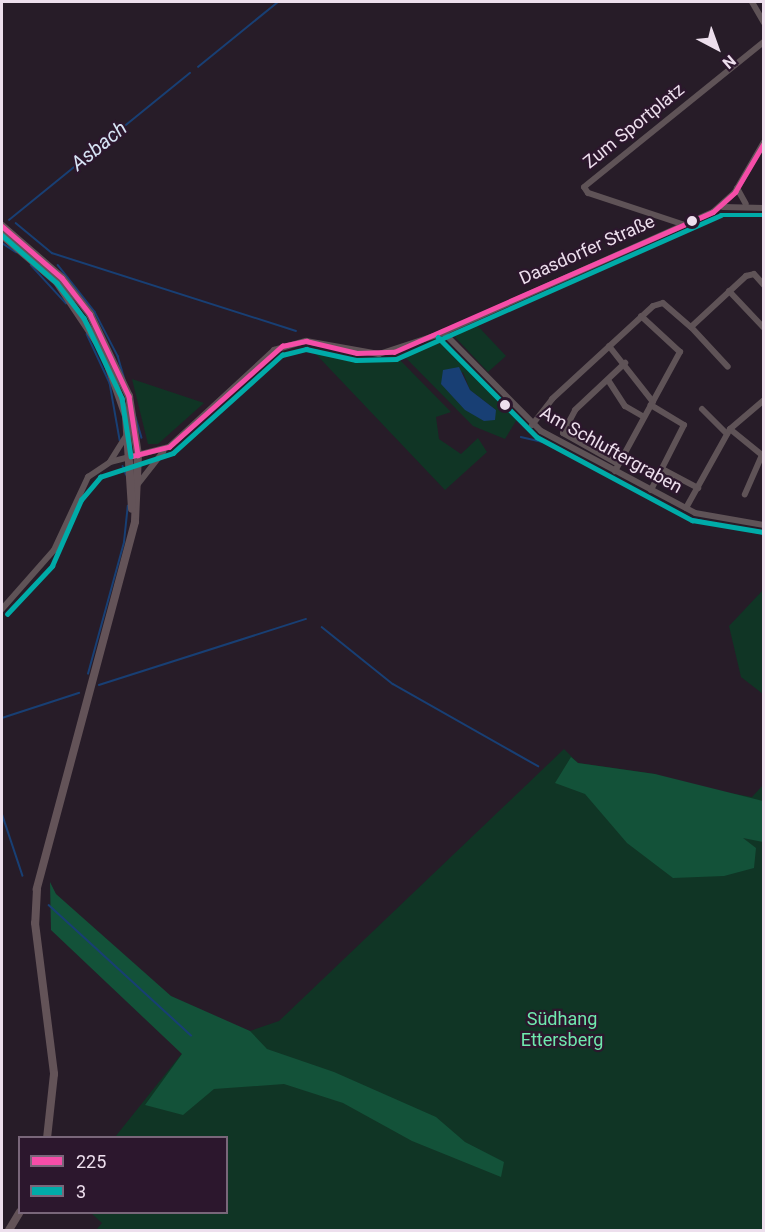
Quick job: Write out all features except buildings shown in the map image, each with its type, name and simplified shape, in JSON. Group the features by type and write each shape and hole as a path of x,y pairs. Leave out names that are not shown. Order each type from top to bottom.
{"main road":[{"path":"2,226 62,278 90,314 129,396 138,484 130,540 37,889 35,922 54,1074 47,1136"},
{"path":"2,234 57,282 84,317 113,374 135,456 130,540"},
{"path":"9,1230 19,1214"}],"street":[{"path":"752,2 764,23"},
{"name":"Zum Sportplatz","path":"682,224 585,191 589,182 764,42"},
{"name":"Daasdorfer Straße","path":"165,449 282,346 306,340 357,352 394,352 443,332 719,208 737,188 764,142"},
{"path":"737,188 746,204"},
{"path":"719,208 746,204 764,208"},
{"path":"691,327 750,273 764,285"},
{"path":"729,291 764,328"},
{"path":"532,425 609,346 641,316 658,304 691,327 728,367"},
{"path":"625,363 575,410 563,433 617,467 680,352 641,316"},
{"name":"Am Schluftergraben","path":"443,332 532,425 617,467 651,490 686,508 764,525"},
{"path":"609,346 625,363 652,404 684,425 651,490"},
{"path":"608,380 625,406 644,417"},
{"path":"686,508 729,432 762,402"},
{"path":"702,409 729,432 762,454 745,494"},
{"path":"2,609 46,562 82,485 110,462 128,429"},
{"path":"110,462 165,449"},
{"path":"138,484 165,449"},
{"path":"662,469 698,488"}],"green space":[{"path":"475,323 506,356 488,372 455,337"},
{"path":"440,337 519,416 505,439 473,426 403,355","holes":["463,372 470,390 496,410 484,421 441,384"]},
{"path":"311,349 372,362 398,358 451,412 436,417 439,439 461,454 478,438 487,452 445,490"},
{"path":"132,379 204,403 158,444 148,444"},
{"path":"763,590 763,694 741,677 729,626"},
{"name":"Südhang Ettersberg","path":"564,749 578,763 655,774 692,786 752,797 763,785 763,1230 96,1230 102,1223 92,1214 228,1214 228,1136 116,1136 211,1017 250,1031 279,1021"},
{"path":"571,757 578,763 655,774 763,801 763,842 743,838 756,848 754,868 724,876 673,878 627,843 585,794 555,783"},
{"path":"50,882 56,894 171,996 250,1031 267,1049 334,1072 436,1117 465,1142 504,1162 501,1177 412,1141 343,1103 284,1084 214,1089 183,1115 145,1105 182,1054 51,930"}],"water":[{"path":"459,367 470,390 496,410 495,420 484,421 465,410 441,384 443,370"}],"waterway":[{"name":"Asbach","path":"198,67 278,2"},
{"name":"Asbach","path":"9,220 190,73"},
{"path":"16,223 52,253 296,331"},
{"path":"2,243 16,252"},
{"path":"31,265 66,303"},
{"path":"58,265 95,312 118,356 142,438"},
{"path":"87,334 110,383 120,440"},
{"path":"521,437 552,444 678,512"},
{"path":"123,466 126,474"},
{"path":"88,674 124,542 128,506"},
{"path":"689,518 764,534"},
{"path":"99,685 306,619"},
{"path":"322,627 393,684 538,766"},
{"path":"2,718 79,693"},
{"path":"2,813 23,876"},
{"path":"49,905 191,1035"}],"transit line":[{"name":"225","path":"132,456 169,447 282,346 306,341 357,353 394,352 713,212 735,192 764,143"},
{"name":"3","path":"7,614 52,566 81,500 100,477 173,453 282,355 306,349 356,360 396,359 721,215 762,215"},
{"name":"225","path":"2,226 62,278 90,314 129,396 138,455"},
{"name":"3","path":"2,235 57,283 84,318 122,398 131,456"},
{"name":"3","path":"438,337 537,437 692,520 763,532"}]}
